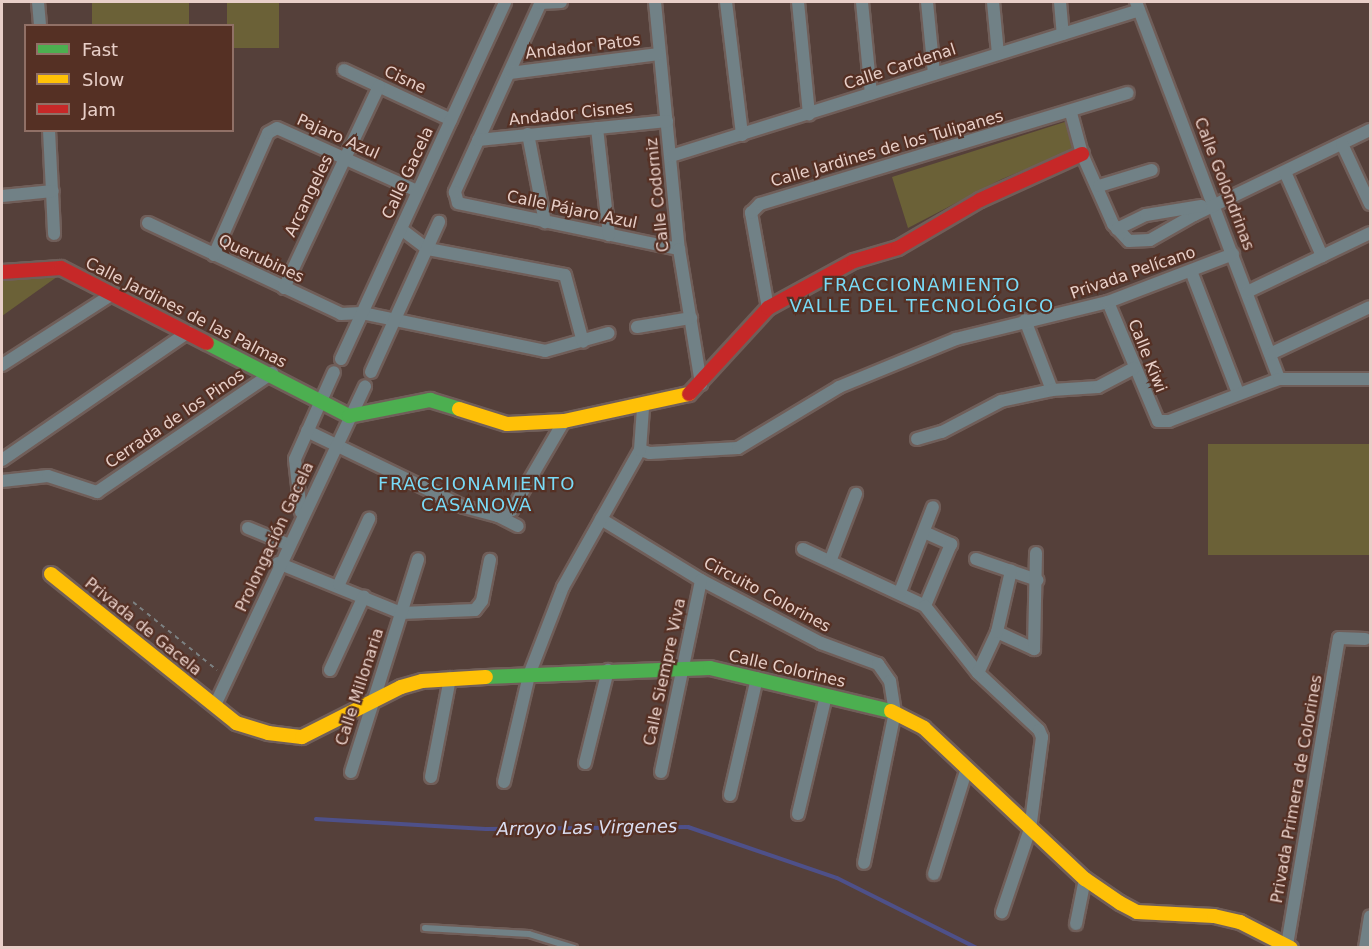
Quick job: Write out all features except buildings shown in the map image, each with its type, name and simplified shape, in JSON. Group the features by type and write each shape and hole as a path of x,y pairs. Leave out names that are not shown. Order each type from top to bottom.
{"street":[{"path":"38,2 40,24"},
{"name":"Calle Gacela","path":"341,359 505,2"},
{"path":"478,140 540,2 561,2"},
{"name":"Calle Codorniz","path":"655,2 679,249 701,384"},
{"path":"726,2 742,135"},
{"path":"798,2 809,114"},
{"path":"862,2 871,94"},
{"path":"927,2 934,74"},
{"path":"993,2 998,54"},
{"path":"1060,2 1064,34"},
{"name":"Calle Cardenal","path":"671,156 1064,34 1138,6"},
{"name":"Calle Golondrinas","path":"1138,6 1216,204 1279,379"},
{"name":"Andador Patos","path":"510,73 659,54"},
{"name":"Cisne","path":"344,70 451,120"},
{"name":"Arcangeles","path":"284,288 379,86"},
{"name":"Calle Jardines de los Tulipanes","path":"768,308 751,213 760,204 1071,113 1128,93"},
{"path":"1071,113 1082,154 1099,186 1117,229 1129,241 1150,240 1216,204 1371,130"},
{"name":"Andador Cisnes","path":"478,140 667,121"},
{"name":"Pajaro Azul","path":"214,255 268,133 278,128 417,191"},
{"path":"597,128 609,235"},
{"path":"49,132 54,191 54,234"},
{"path":"528,134 545,222"},
{"name":"Calle Pájaro Azul","path":"478,140 455,192 458,203 679,249"},
{"path":"1342,144 1371,204"},
{"path":"349,416 430,400 507,424 564,421 643,408 686,397 701,384 768,308 854,261 898,248 980,200 1082,154"},
{"path":"1099,186 1152,170"},
{"path":"1285,172 1322,256"},
{"path":"2,196 54,191"},
{"path":"1117,229 1146,215 1216,204"},
{"path":"371,372 439,222"},
{"name":"Querubines","path":"148,224 341,314 362,313 545,351 609,333"},
{"path":"401,229 428,249 565,275 583,342"},
{"path":"1247,292 1371,233"},
{"name":"Privada Pelícano","path":"640,450 650,453 738,448 839,387 956,339 1025,320 1108,302 1233,254"},
{"name":"Calle Jardines de las Palmas","path":"2,272 61,268 111,295 272,373 349,416"},
{"path":"1191,271 1238,393 1279,379 1371,379"},
{"path":"2,365 111,295"},
{"name":"Calle Kiwi","path":"1108,302 1158,421 1169,421 1238,393"},
{"path":"1270,354 1371,307"},
{"path":"638,327 691,318"},
{"path":"1025,320 1052,390"},
{"path":"2,460 188,332"},
{"path":"917,439 942,432 1001,401 1052,390 1098,387 1134,368"},
{"path":"302,514 295,459 334,372"},
{"name":"Cerrada de los Pinos","path":"2,482 48,476 97,492 272,373"},
{"name":"Prolongación Gacela","path":"216,703 229,679 278,563 364,386"},
{"path":"504,782 529,675 563,587 640,450 643,408"},
{"path":"498,516 512,510 564,421"},
{"path":"307,431 464,507 498,516 519,526"},
{"path":"831,559 856,494"},
{"path":"900,592 933,507"},
{"path":"339,584 369,519"},
{"name":"Circuito Colorines","path":"601,519 701,580 821,643 878,664 890,681 895,712"},
{"path":"248,528 287,544"},
{"path":"924,532 951,544 925,606"},
{"path":"803,549 831,559 925,606 978,673 1042,737 1030,829 1002,912"},
{"path":"997,632 1034,649 1036,553"},
{"name":"Calle Millonaria","path":"351,772 370,703 418,559"},
{"path":"976,559 1037,580"},
{"path":"278,563 339,584 401,613 475,610 482,601 490,560"},
{"path":"978,673 997,632 1011,571"},
{"name":"Privada de Gacela","path":"51,574 196,692 216,703"},
{"name":"Calle Siempre Viva","path":"661,772 701,580"},
{"path":"330,670 364,596"},
{"name":"Privada Primera de Colorines","path":"1289,946 1339,638 1365,639"},
{"name":"Calle Colorines","path":"216,703 236,723 302,737 401,687 450,678 608,670 710,668 757,678 895,712 924,728 966,771 1085,879 1137,912 1223,918 1240,922 1289,946"},
{"path":"585,763 608,670"},
{"path":"431,777 450,678"},
{"path":"730,795 757,678"},
{"path":"798,814 826,696"},
{"path":"864,863 895,712"},
{"path":"934,874 966,771"},
{"path":"1076,924 1085,879"},
{"path":"1365,948 1371,916"}],"lane":[{"path":"425,928 529,934 574,948"}],"path":[{"path":"133,602 229,679"}],"shaded area":[{"path":"92,2 189,2 189,24 92,24"},
{"path":"227,2 279,2 279,48 234,48 234,24 227,24"},
{"path":"1068,121 1076,149 1002,179 908,228 892,177"},
{"path":"61,274 2,316 2,280"},
{"path":"1208,444 1370,444 1370,555 1208,555"}],"waterway":[{"name":"Arroyo Las Virgenes","path":"316,819 486,829 688,827 837,878 977,948"}],"traffic: fast":[{"path":"207,343 349,416 430,400 459,409"},
{"path":"486,677 710,668 891,711"}],"traffic: slow":[{"path":"459,409 507,424 564,421 689,394"},
{"path":"51,574 236,723 268,733 302,737 401,687 422,681 486,677"},
{"path":"891,711 924,728 1085,879 1120,903 1137,912 1214,916 1240,922 1291,948"}],"traffic: jam":[{"path":"689,394 768,308 854,261 898,248 980,200 1082,154"},
{"path":"2,272 61,268 207,343"}],"district":[{"name":"FRACCIONAMIENTO VALLE DEL TECNOLÓGICO","path":"922,296"},
{"name":"FRACCIONAMIENTO CASANOVA","path":"477,495"}]}
